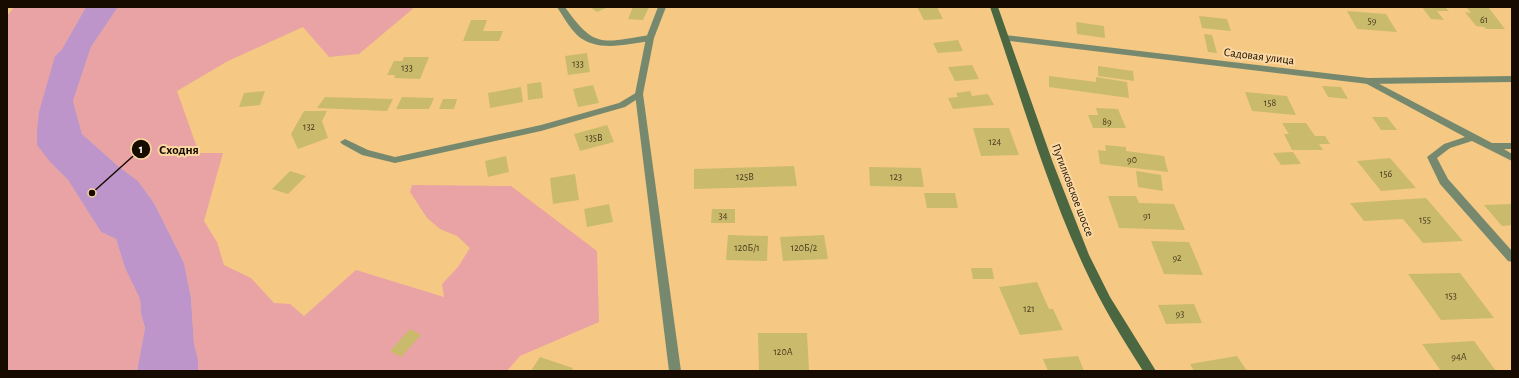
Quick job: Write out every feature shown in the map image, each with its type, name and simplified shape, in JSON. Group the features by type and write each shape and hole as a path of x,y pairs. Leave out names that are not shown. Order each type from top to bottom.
{"main road":[{"name":"Путилковское шоссе","path":"994,7 1052,173 1085,256 1122,328 1150,371"}],"street":[{"path":"561,7 584,37 597,42 615,42 650,38"},
{"path":"662,7 650,38 639,94 674,371"},
{"name":"Садовая улица","path":"1005,38 1368,81 1441,78 1512,79"},
{"path":"1368,81 1512,158"},
{"path":"346,142 365,153 395,160 541,128 622,105 639,94"},
{"path":"1474,137 1447,146 1432,157 1444,181 1512,258"},
{"path":"1491,146 1512,146"}],"shaded area":[{"path":"14,7 86,7 62,49 55,56 51,163 68,180 101,232 116,239 125,268 140,299 141,314 145,328 137,371 7,371 7,16"},
{"path":"86,7 118,7 91,47 73,101 82,134 118,166 138,181 154,203 184,263 191,298 194,344 198,359 198,371 137,371 145,328 141,314 140,299 125,268 116,239 101,232 68,180 51,163 37,145 39,112 55,56 62,49"},
{"path":"118,7 415,7 359,54 329,57 303,27 228,61 177,91 199,153 223,153 204,221 217,242 224,265 251,278 274,303 290,304 304,316 356,270 444,297 442,284 458,267 470,248 457,236 440,229 427,218 410,192 412,185 511,186 597,251 599,322 520,356 507,371 198,371 198,359 194,344 191,298 184,263 154,203 138,181 118,166 82,134 73,101 91,47"}],"building":[{"path":"590,7 608,7 597,12"},
{"path":"633,7 649,7 643,20 628,19"},
{"path":"917,7 937,7 943,19 924,20"},
{"path":"1422,7 1445,7 1449,11 1437,11 1444,20 1431,19"},
{"path":"1466,7 1488,7 1505,29 1486,29 1484,27 1476,26 1465,12 1471,13"},
{"path":"1347,11 1386,14 1397,32 1357,29"},
{"path":"1199,16 1227,19 1231,31 1202,28"},
{"path":"471,20 487,20 483,31 503,31 499,41 463,41"},
{"path":"1076,22 1104,26 1105,38 1077,34"},
{"path":"1204,34 1212,35 1217,53 1208,52"},
{"path":"958,40 963,51 938,53 933,43"},
{"path":"587,53 590,72 568,75 565,56"},
{"path":"404,57 429,57 420,79 394,78 395,75 387,75 394,61 402,61"},
{"path":"972,65 979,79 955,81 948,67"},
{"path":"1098,66 1133,71 1134,81 1098,76"},
{"path":"1049,76 1096,82 1096,77 1127,82 1129,98 1049,87"},
{"path":"541,82 543,98 528,100 527,84"},
{"path":"593,85 599,103 578,107 573,89"},
{"path":"1322,86 1341,87 1348,99 1328,97"},
{"path":"521,87 523,102 490,108 488,93"},
{"path":"265,91 260,105 239,107 244,93"},
{"path":"970,91 972,96 988,94 994,105 953,109 948,98 958,97 956,93"},
{"path":"1245,92 1287,96 1296,115 1252,111"},
{"path":"325,97 393,99 387,111 317,108"},
{"path":"402,97 434,98 429,109 396,109"},
{"path":"443,99 457,99 454,109 439,109"},
{"path":"1096,108 1118,109 1126,128 1093,128 1088,115 1098,115"},
{"path":"304,111 327,111 322,121 328,138 298,149 291,134"},
{"path":"1372,117 1387,117 1397,130 1381,130"},
{"path":"1282,123 1306,123 1315,136 1325,136 1330,144 1319,144 1323,150 1292,150 1284,134 1289,134"},
{"path":"607,125 614,142 580,151 574,134"},
{"path":"973,128 1009,128 1019,155 981,156"},
{"path":"1105,145 1126,147 1126,151 1164,156 1168,172 1100,164 1098,150 1106,151"},
{"path":"1293,152 1301,164 1281,165 1273,153"},
{"path":"506,156 509,172 488,177 485,161"},
{"path":"1390,158 1416,188 1381,191 1357,161"},
{"path":"794,166 797,186 694,189 694,169"},
{"path":"869,167 921,168 924,187 870,186"},
{"path":"290,171 306,176 288,194 272,189"},
{"path":"1136,171 1161,175 1163,191 1138,187"},
{"path":"575,174 579,200 553,204 550,178"},
{"path":"924,193 955,193 958,208 927,208"},
{"path":"1108,196 1136,196 1139,203 1174,204 1185,230 1119,228"},
{"path":"1426,198 1463,241 1423,243 1403,219 1364,221 1350,203"},
{"path":"609,204 613,222 587,227 584,209"},
{"path":"1512,204 1512,225 1502,226 1484,205"},
{"path":"712,209 735,209 735,223 711,223"},
{"path":"728,235 768,236 767,261 726,260"},
{"path":"824,235 828,259 783,261 780,237"},
{"path":"1151,241 1189,242 1203,275 1164,274"},
{"path":"971,268 992,268 994,279 973,279"},
{"path":"1460,273 1494,318 1441,320 1408,274"},
{"path":"1037,282 1049,309 1053,309 1063,330 1020,335 999,287"},
{"path":"1194,304 1202,323 1166,324 1158,305"},
{"path":"410,329 421,335 401,357 390,351"},
{"path":"758,333 807,333 809,371 759,371"},
{"path":"1474,341 1496,371 1441,371 1422,344"},
{"path":"1078,356 1084,371 1048,371 1043,359"},
{"path":"1237,356 1247,371 1194,371 1190,364"},
{"path":"540,357 573,368 571,371 531,371"}],"place":[{"name":"Сходня","path":"92,193"}]}
